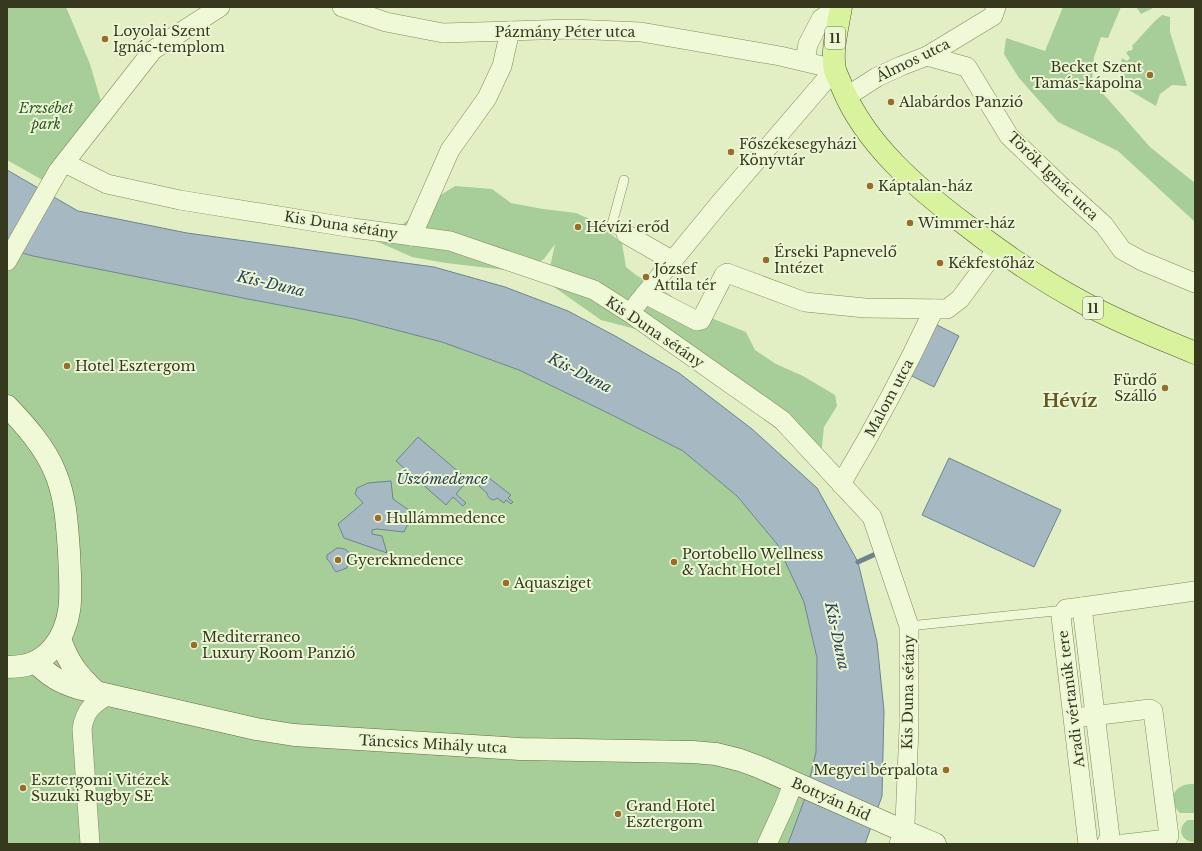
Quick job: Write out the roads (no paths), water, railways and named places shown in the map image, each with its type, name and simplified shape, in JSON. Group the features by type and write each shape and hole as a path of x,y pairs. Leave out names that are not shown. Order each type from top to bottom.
{"main road":[{"name":"11","path":"842,7 834,43 835,69 846,97 872,138 898,166 932,199 997,249 1048,283 1083,303 1116,319 1195,353"}],"street":[{"path":"7,261 62,167 154,50 220,7"},
{"name":"Pázmány Péter utca","path":"342,7 386,22 443,33 570,29 641,32 780,56 835,69"},
{"path":"805,62 808,44 821,19 838,7"},
{"name":"Álmos utca","path":"846,97 877,77 901,66 937,62 993,16 996,7"},
{"path":"412,236 450,150 487,98 502,66 510,31"},
{"name":"Török Ignác utca","path":"937,62 967,67 1010,136 1063,188 1104,225 1122,250 1142,261 1195,283"},
{"path":"835,69 720,202 641,299 698,321 701,320 724,275 727,273 804,302 865,308 947,309 960,299 997,249"},
{"name":"Kis Duna sétány","path":"62,167 107,184 180,200 352,228 450,241 594,290 630,313 782,420 872,517 909,626 908,728 897,833"},
{"path":"626,234 675,259"},
{"name":"Malom utca","path":"842,484 912,356 934,310"},
{"path":"7,406 32,434 46,454 55,471 64,500 68,542 70,603 68,621 60,639 48,653 36,663 20,667 7,667"},
{"path":"1074,608 1195,591"},
{"name":"Aradi vértanúk tere","path":"1088,844 1061,617 1074,608 1096,716 1110,837 1106,844"},
{"path":"60,639 69,661 82,679 102,693 90,707 84,718 82,729 90,844"},
{"name":"Táncsics Mihály utca","path":"36,663 63,684 256,729 294,735 520,748 693,752 716,754 740,760 773,772"},
{"name":"Aradi vértanúk tere","path":"1096,716 1150,709 1153,711 1169,836 1167,839 1124,844"},
{"path":"1074,718 1096,716"},
{"name":"Bottyán híd","path":"773,772 897,833 935,844"},
{"path":"767,844 791,789"}],"lane":[{"path":"624,180 612,224 615,229 626,234"},
{"path":"909,626 1074,608"}],"water":[{"name":"Kis-Duna","path":"7,170 78,211 187,233 434,267 505,287 568,311 617,337 679,373 752,429 817,488 858,562 877,642 884,711 882,796 865,844 788,844 805,798 816,752 817,658 804,602 777,544 737,496 683,451 519,370 442,342 354,319 33,256 7,249"},
{"path":"935,324 959,336 934,387 910,375"},
{"name":"Úszómedence","path":"418,437 468,480 456,494 466,503 463,506 453,497 446,505 396,461"},
{"path":"949,458 1061,510 1034,567 922,515"},
{"path":"485,478 489,478 511,495 508,498 513,502 511,504 506,500 504,503 497,498 494,500 488,497 487,493 479,486"},
{"name":"Hullámmedence","path":"391,481 393,499 413,513 404,532 377,529 372,530 372,534 382,536 387,553 344,538 338,524 363,503 355,494 357,488 368,483"},
{"name":"Gyerekmedence","path":"337,548 346,550 352,557 348,561 347,568 336,572 327,559 327,555"}],"waterway":[{"path":"858,562 880,552"}],"place":[{"name":"Loyolai Szent Ignác-templom","path":"105,39"},
{"name":"Becket Szent Tamás-kápolna","path":"1150,75"},
{"name":"Alabárdos Panzió","path":"891,102"},
{"name":"Főszékesegyházi Könyvtár","path":"731,152"},
{"name":"Káptalan-ház","path":"870,186"},
{"name":"Wimmer-ház","path":"910,223"},
{"name":"Hévízi erőd","path":"578,227"},
{"name":"Érseki Papnevelő Intézet","path":"766,260"},
{"name":"Kékfestőház","path":"940,263"},
{"name":"József Attila tér","path":"646,277"},
{"name":"Hotel Esztergom","path":"67,366"},
{"name":"Fürdő Szálló","path":"1165,388"},
{"name":"Hullámmedence","path":"378,518"},
{"name":"Gyerekmedence","path":"338,560"},
{"name":"Portobello Wellness & Yacht Hotel","path":"674,562"},
{"name":"Aquasziget","path":"506,583"},
{"name":"Mediterraneo Luxury Room Panzió","path":"194,645"},
{"name":"Megyei bérpalota","path":"946,770"},
{"name":"Esztergomi Vitézek Suzuki Rugby SE","path":"23,788"},
{"name":"Grand Hotel Esztergom","path":"618,814"}],"district":[{"name":"Hévíz","path":"1070,401"}],"park label":[{"name":"Erzsébet park","path":"46,116"}]}
